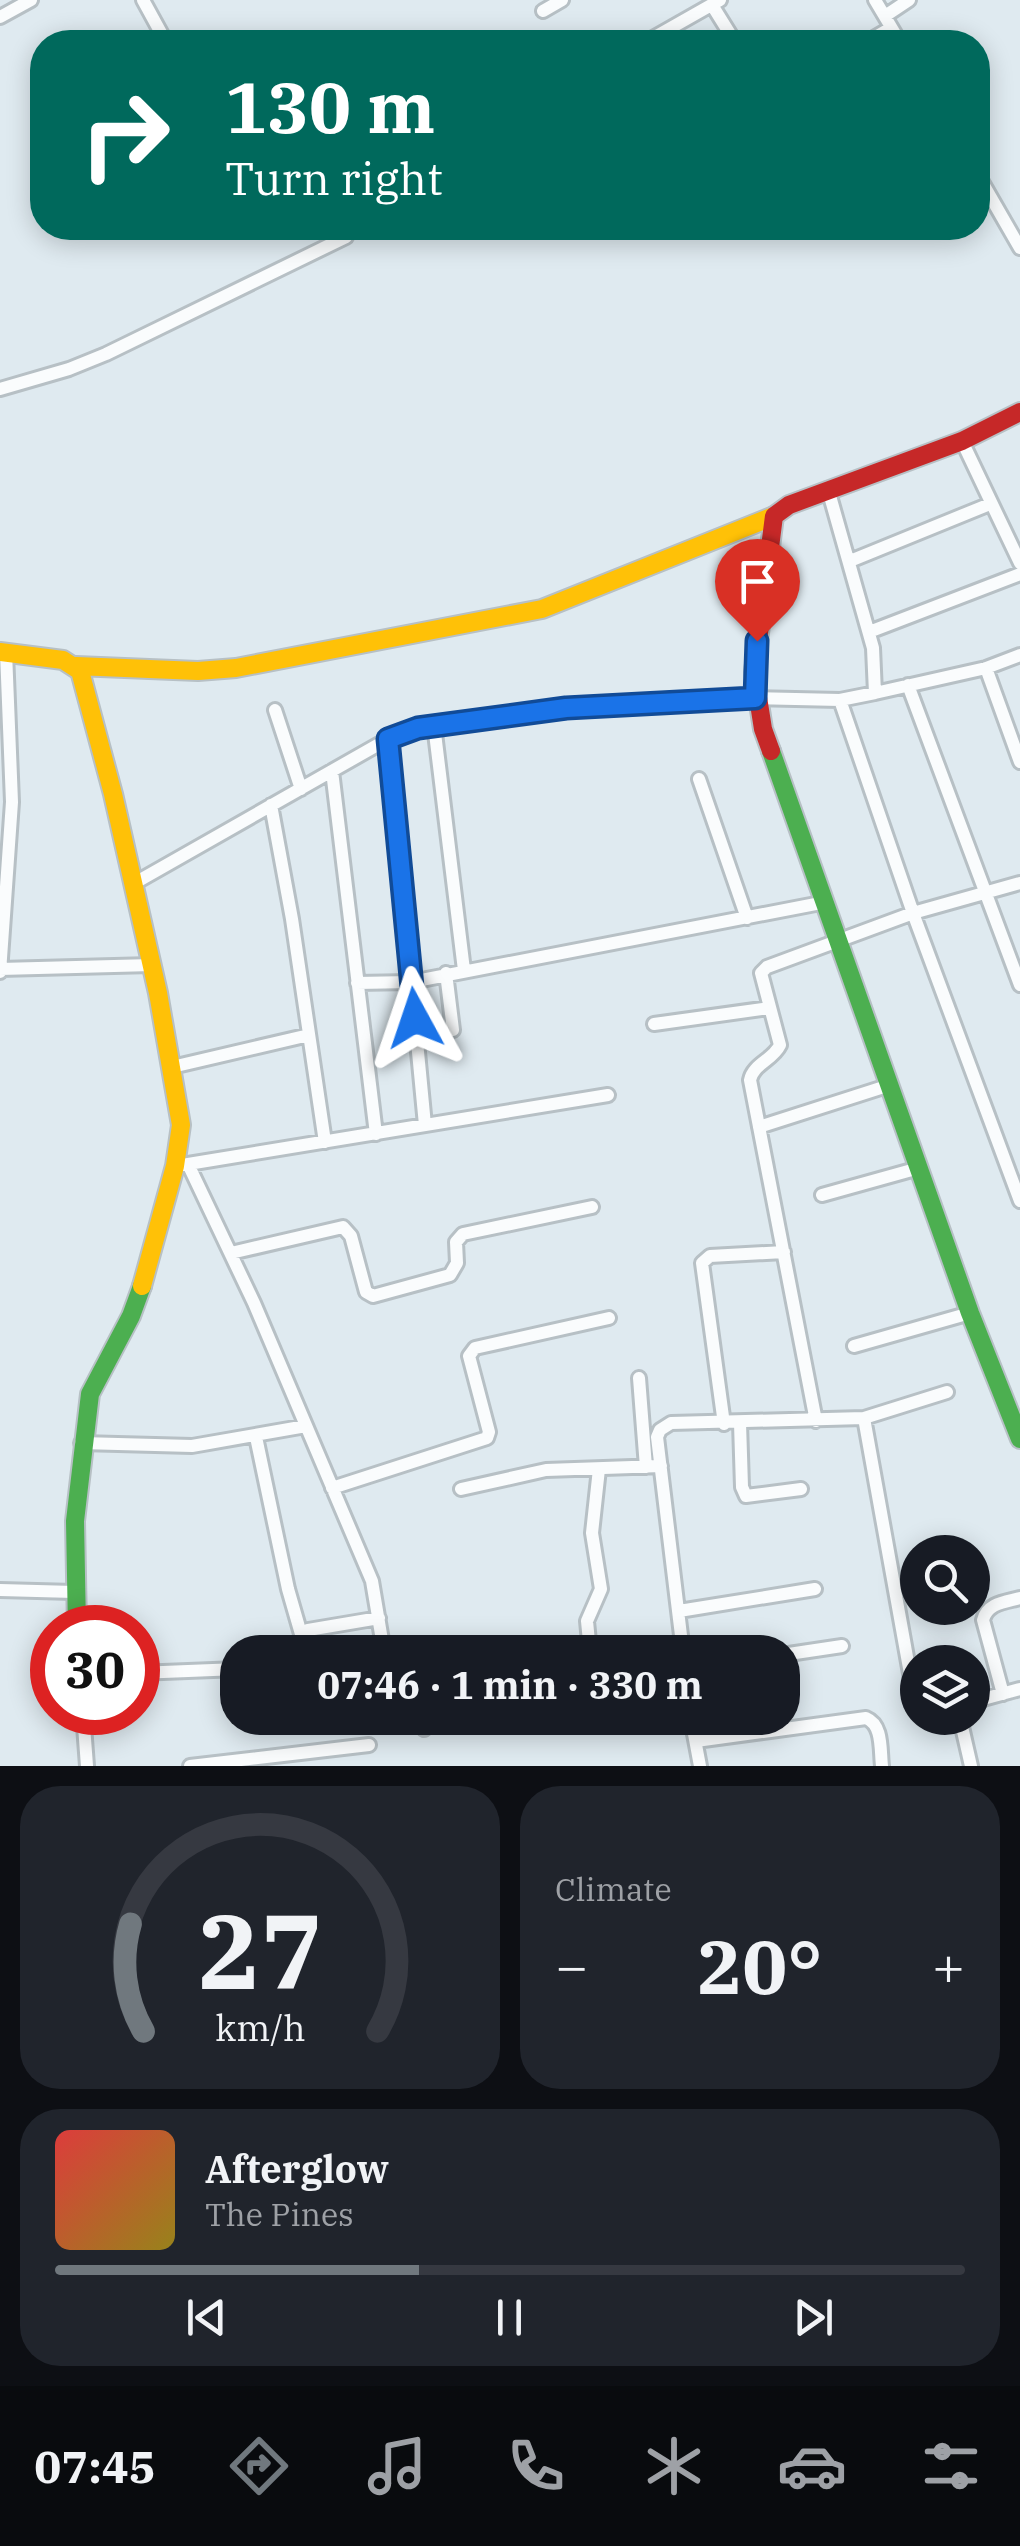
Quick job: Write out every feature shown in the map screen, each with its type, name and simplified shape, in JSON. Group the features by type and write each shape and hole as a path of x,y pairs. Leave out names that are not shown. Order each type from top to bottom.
{"street":[{"path":"0,18 31,0"},
{"path":"143,0 159,30"},
{"path":"542,11 562,0"},
{"path":"875,0 893,30"},
{"path":"880,30 909,0"},
{"path":"667,30 716,2 729,30"},
{"path":"990,196 1020,248"},
{"path":"0,388 106,354 340,240"},
{"path":"152,965 0,970 12,802 3,652 63,660 76,666 198,671 236,668 512,617 567,600 774,516 789,505 828,489 962,440 1020,412"},
{"path":"962,440 1020,563"},
{"path":"828,489 873,648 876,692"},
{"path":"850,561 990,504"},
{"path":"774,516 754,672 762,730 970,1313 1020,1438"},
{"path":"869,632 1020,574"},
{"path":"132,884 388,739 434,725 566,708 755,698 840,700 986,668 1020,655"},
{"path":"75,1605 75,1521 81,1443 90,1394 131,1316 181,1165 181,1126 152,965 113,794 76,666"},
{"path":"986,668 1020,762"},
{"path":"908,686 1020,985"},
{"path":"840,700 912,914 1020,1202"},
{"path":"275,710 301,789"},
{"path":"434,725 464,970"},
{"path":"388,739 425,1125"},
{"path":"332,771 376,1134"},
{"path":"699,779 747,918"},
{"path":"271,805 325,1142"},
{"path":"816,1420 750,1075 775,1054 780,1044 760,980 764,970 839,938 1020,883"},
{"path":"357,983 412,982 826,902"},
{"path":"446,974 453,1030"},
{"path":"654,1024 769,1008"},
{"path":"172,1067 309,1034"},
{"path":"759,1127 890,1085"},
{"path":"181,1165 608,1095"},
{"path":"181,1165 232,1253 306,1426 372,1581 382,1635"},
{"path":"822,1196 920,1168"},
{"path":"232,1253 343,1227 352,1236 366,1292 373,1296 450,1275 457,1263 456,1242 463,1234 592,1207"},
{"path":"724,1424 702,1264 710,1256 784,1252"},
{"path":"854,1346 970,1313"},
{"path":"332,1488 487,1438 469,1356 475,1348 609,1318"},
{"path":"639,1378 681,1635"},
{"path":"653,1466 657,1437 665,1426 864,1418 947,1392"},
{"path":"864,1418 905,1645"},
{"path":"740,1423 742,1488 746,1496 800,1489"},
{"path":"81,1443 192,1446 306,1426"},
{"path":"256,1437 288,1589 302,1634 379,1618"},
{"path":"462,1488 546,1470 653,1466"},
{"path":"588,1635 587,1621 601,1590 592,1533 600,1469"},
{"path":"678,1611 815,1589"},
{"path":"0,1590 74,1592"},
{"path":"1002,1694 985,1613 993,1606 1020,1598"},
{"path":"800,1652 842,1646"},
{"path":"160,1672 220,1669"},
{"path":"990,1697 1020,1690"},
{"path":"696,1741 866,1718 878,1728 882,1766"},
{"path":"85,1735 88,1766"},
{"path":"695,1735 700,1766"},
{"path":"964,1735 971,1766"},
{"path":"190,1766 369,1746"}],"traffic: fast":[{"path":"771,751 970,1313 1020,1439"},
{"path":"77,1605 75,1521 90,1394 131,1316 142,1286"}],"traffic: slow":[{"path":"76,666 198,671 236,668 542,609 774,516"},
{"path":"0,652 63,660 80,671 113,794 158,993 181,1125 175,1166 142,1286"}],"traffic: jam":[{"path":"771,751 763,729 754,672 774,516 789,505 962,441 1020,412"}],"route":[{"path":"415,1018 388,739 418,728 487,716 755,698 757,641"}]}
